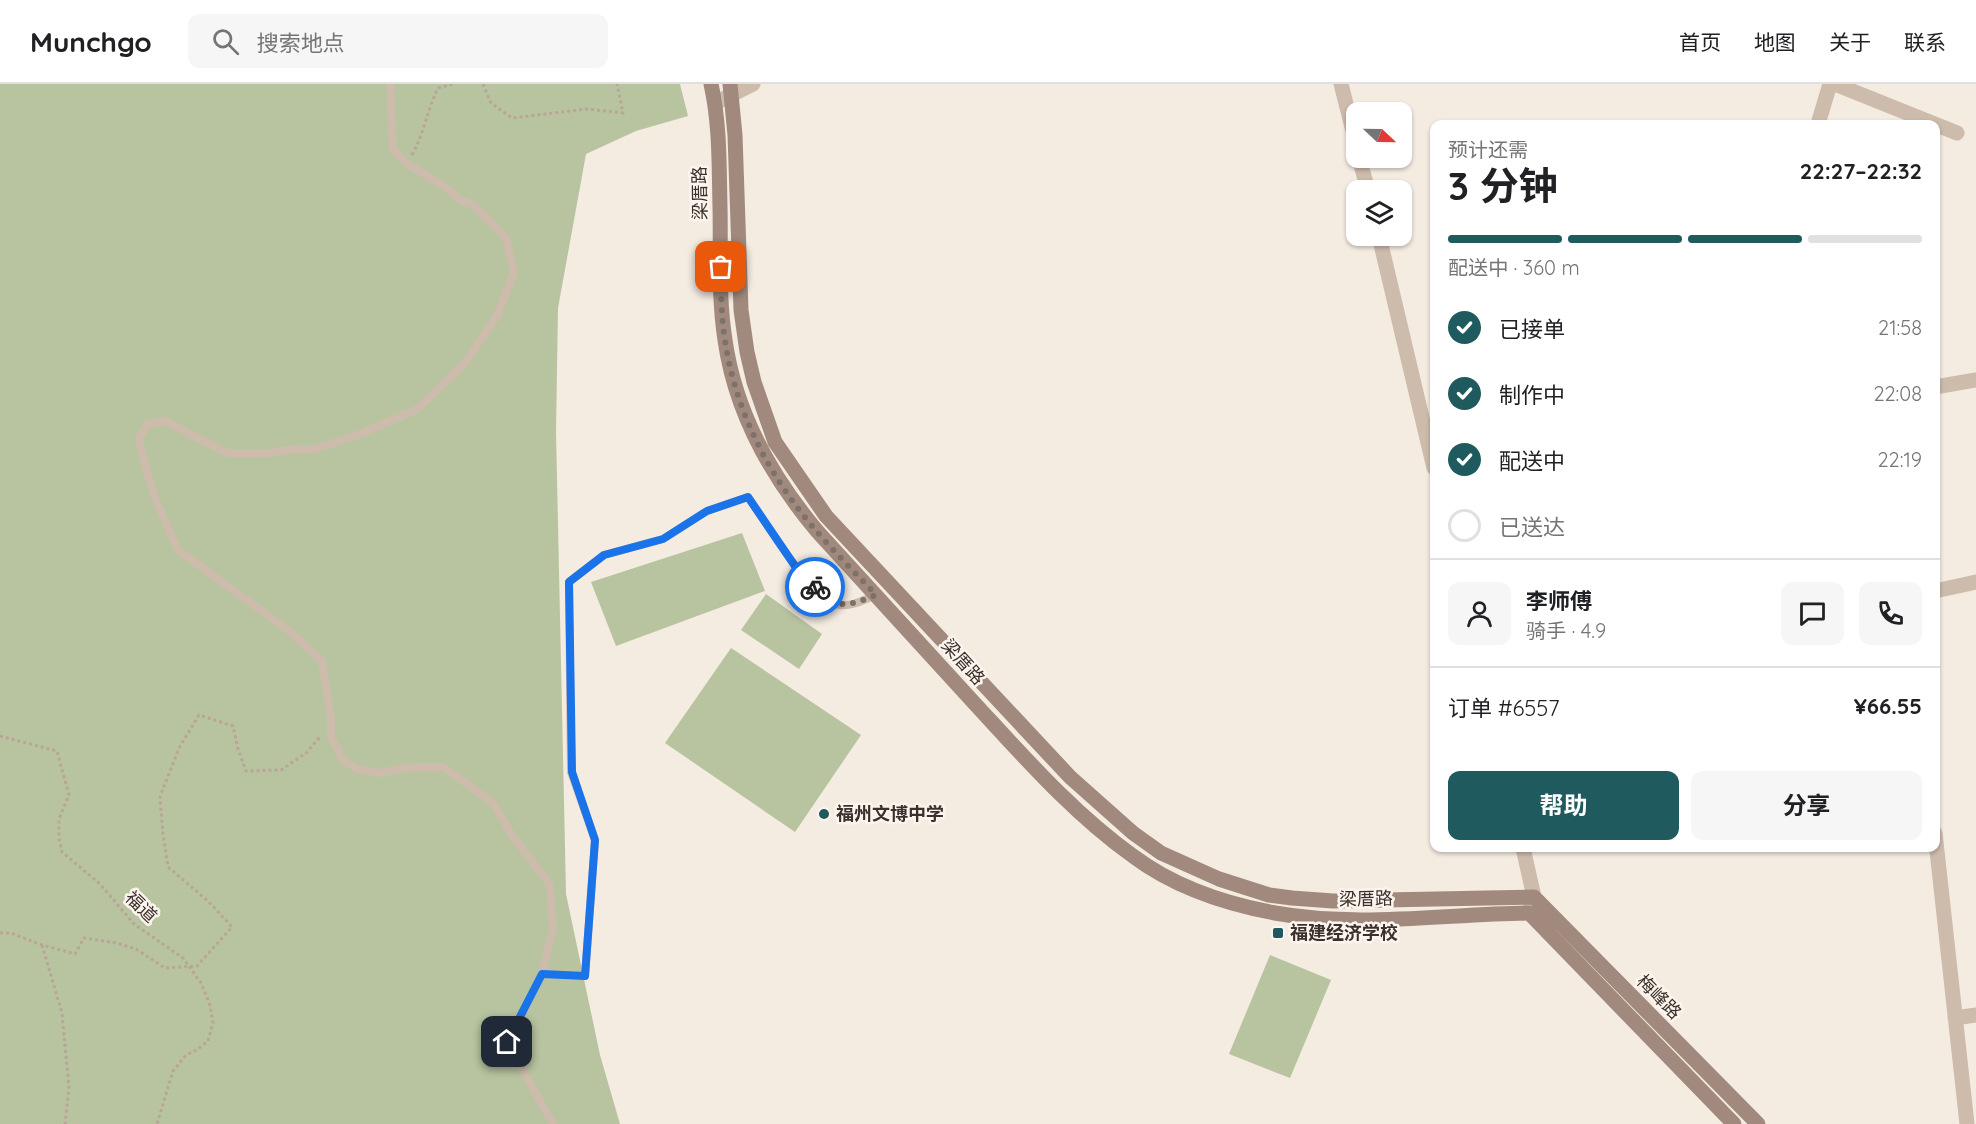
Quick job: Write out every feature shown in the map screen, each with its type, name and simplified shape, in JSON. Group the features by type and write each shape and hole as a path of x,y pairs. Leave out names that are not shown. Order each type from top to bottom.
{"main road":[{"name":"梁厝路","path":"711,84 718,135 722,316 735,386 751,430 769,465 792,501 816,531 1032,766 1133,857 1171,879 1239,905 1278,914 1348,920 1529,913"},
{"name":"梁厝路","path":"731,89 741,310 754,382 775,442 814,501 839,531 1070,777 1133,833 1161,853 1219,879 1269,895 1333,901 1534,897"},
{"name":"梅峰路","path":"1534,897 1758,1124"},
{"name":"梅峰路","path":"1529,913 1734,1124"}],"street":[{"path":"715,103 731,89 753,84"},
{"path":"1341,84 1346,104"},
{"path":"1819,120 1830,84"},
{"path":"1835,84 1925,120"},
{"path":"1940,126 1957,133"},
{"path":"1381,246 1430,451"},
{"path":"1940,386 1976,380"},
{"path":"1940,590 1976,582"},
{"path":"1523,852 1534,897 1529,913"},
{"path":"1937,852 1967,1124"},
{"path":"1956,1018 1976,1016"}],"lane":[{"path":"390,84 393,149 407,164 441,184 459,199 475,206 506,238 514,273 497,316 465,363 416,410 360,434 315,449 293,449 270,453 227,453 165,421 148,424 139,438 155,498 178,550 288,630 322,661 331,718 331,736 342,759 357,769 379,773 410,767 443,767 492,803 512,835 550,885 553,929 542,974 507,1042 553,1124"},
{"path":"542,974 585,976 595,840 572,772 569,582 604,555 663,539 707,511 748,497 797,569 828,599 840,605 847,605 876,595"}],"path":[{"path":"407,164 419,142 431,102 438,88 453,84"},
{"path":"483,84 491,102 512,118 587,109 623,113 617,84"},
{"path":"0,933 11,933 75,954 84,938 117,943 136,949 165,968 197,966 232,927 209,902 168,867 160,797 178,748 199,715 233,726 246,771 281,770 306,753 323,733 331,736"},
{"name":"福道","path":"0,736 57,751 69,795 59,819 62,852 100,884 134,924 183,958 201,983 210,1005 213,1023 208,1041 186,1054 172,1071 156,1124"},
{"path":"42,945 62,1013 69,1088 65,1124"}],"green space":[{"path":"0,84 680,84 688,116 636,131 586,154 558,308 556,432 566,894 600,1055 620,1124 0,1124"},
{"path":"742,533 765,591 616,646 591,582"},
{"path":"766,594 822,634 799,669 741,630"},
{"path":"731,648 861,735 795,832 665,743"},
{"path":"1270,955 1331,980 1290,1078 1229,1054"}],"way so far":[{"path":"721,267 725,340 735,386 751,430 769,465 792,501 816,531 876,595 854,604 840,605 821,594 815,587"}],"place":[{"name":"福州文博中学","path":"824,814"},
{"name":"福建经济学校","path":"1278,933"}],"route":[{"path":"507,1042 542,974 585,976 595,840 572,772 569,582 604,555 663,539 707,511 748,497 797,569 815,587"}]}
